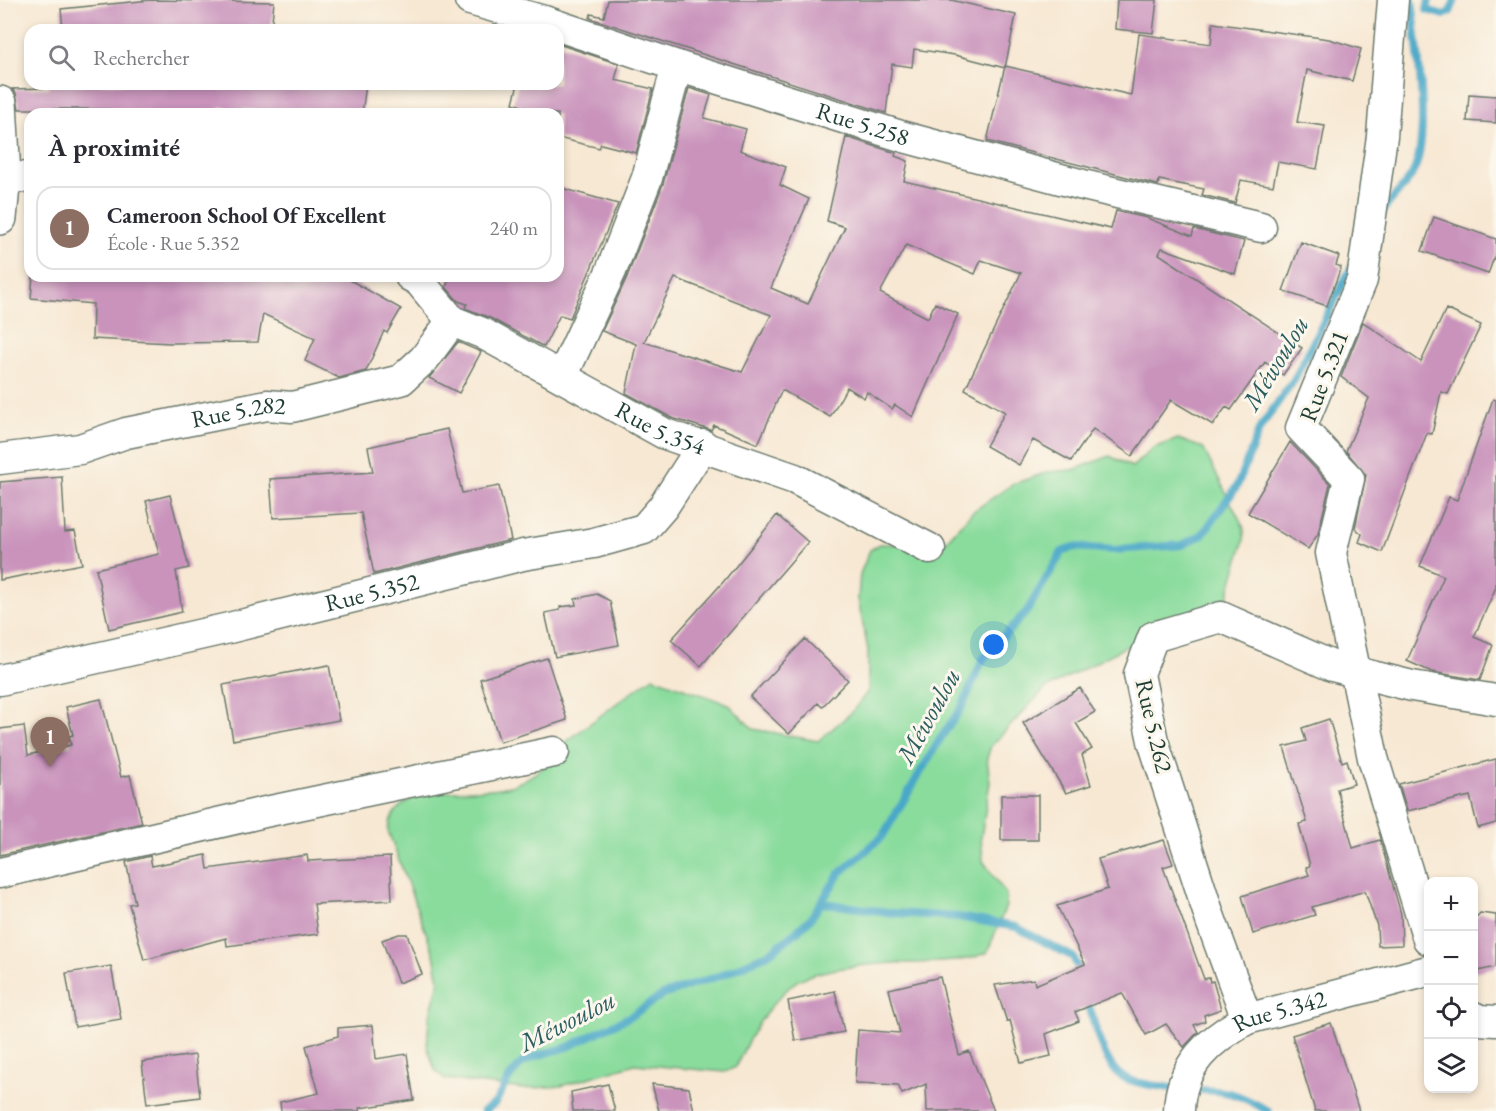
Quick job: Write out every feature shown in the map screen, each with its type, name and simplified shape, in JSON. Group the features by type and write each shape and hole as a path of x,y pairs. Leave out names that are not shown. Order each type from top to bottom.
{"street":[{"name":"Rue 5.258","path":"470,0 553,24"},
{"name":"Rue 5.321","path":"1393,0 1382,136 1362,280 1301,428 1349,479 1331,552 1340,586 1354,672 1373,758 1426,931"},
{"name":"Rue 5.258","path":"564,28 676,66 904,137 1083,185 1261,227"},
{"path":"562,377 611,271 646,178 676,66"},
{"path":"0,104 17,177 0,218"},
{"name":"Rue 5.354","path":"420,282 452,321 482,333 664,434 795,478 930,549"},
{"name":"Rue 5.282","path":"0,459 80,448 126,433 267,405 292,407 401,380 424,359 452,321"},
{"name":"Rue 5.352","path":"0,680 240,626 523,555 594,543 644,529 663,507 703,446"},
{"name":"Rue 5.262","path":"1247,1019 1209,918 1153,741 1139,674 1153,637 1221,618 1332,666 1412,686 1496,700"},
{"path":"0,873 265,812 554,752"},
{"name":"Rue 5.342","path":"1179,1111 1179,1099 1202,1049 1220,1034 1247,1019 1424,971"},
{"path":"1478,1018 1496,1021"}],"green space":[{"path":"1178,439 1203,448 1244,528 1244,540 1226,603 1127,646 1045,689 991,746 987,758 990,782 981,837 983,861 1006,894 1006,906 987,953 947,962 880,964 830,970 802,979 793,984 775,1002 753,1033 736,1067 725,1072 635,1064 561,1086 523,1089 445,1079 435,1070 427,1046 429,1019 439,981 434,954 388,831 394,814 406,802 441,792 501,788 520,782 544,767 557,749 653,677 728,704 753,729 818,741 852,712 868,691 868,650 858,599 860,574 870,550 880,544 935,545 946,541 972,512 1013,484 1048,472 1073,470 1110,456 1132,467 1153,448"}],"building":[{"path":"151,0 274,2 272,24 62,24 61,9"},
{"path":"608,0 951,0 1016,15 1005,68 955,55 914,49 912,67 892,64 886,113 590,18 591,14 604,17"},
{"path":"1117,0 1157,0 1153,33 1115,29"},
{"path":"1213,23 1329,39 1361,49 1352,81 1307,70 1297,122 1325,126 1317,169 1278,162 1273,186 1241,180 1235,203 1202,195 1204,189 1159,180 1158,185 987,141 1005,66 1131,95 1139,34 1211,44"},
{"path":"564,46 619,64 615,80 653,89 636,153 601,144 599,148 564,139 564,108 528,108 513,103 516,90 564,90"},
{"path":"689,88 711,95 704,118 746,129 740,150 786,167 780,185 809,199 771,288 808,304 845,227 827,221 846,137 896,153 895,156 908,161 904,181 1111,229 1116,211 1147,218 1192,236 1194,229 1244,241 1235,274 1162,248 1159,254 1302,348 1283,375 1265,362 1231,410 1226,407 1213,425 1171,400 1132,456 1093,429 1071,461 1033,440 1019,465 986,446 1005,412 965,389 1021,273 981,260 975,274 906,245 880,293 928,318 935,303 958,314 913,417 895,405 892,409 867,392 864,398 847,387 830,417 782,390 758,444 714,425 711,430 672,418 626,393 636,344 602,331 627,277 663,184","holes":["675,278 771,315 742,372 644,342"]},
{"path":"12,89 365,90 363,108 19,109 16,93"},
{"path":"1469,94 1496,96 1496,123 1467,121"},
{"path":"564,189 618,204 570,318 560,315 544,347 490,318 465,308 467,304 458,301 446,287 448,282 564,282"},
{"path":"1434,217 1496,239 1496,252 1488,274 1422,251"},
{"path":"1301,242 1339,256 1336,265 1341,267 1327,306 1283,291"},
{"path":"32,282 354,282 401,309 387,333 384,331 366,371 339,378 305,361 315,338 263,314 258,342 171,343 92,339 93,304 31,298"},
{"path":"1446,309 1481,325 1448,394 1441,392 1432,434 1427,433 1382,552 1359,542 1362,534 1355,528 1366,475 1346,451 1369,398 1341,377 1363,322 1421,362"},
{"path":"458,342 481,352 459,393 429,378"},
{"path":"1493,399 1496,400 1496,587 1474,637 1493,645 1480,680 1432,672 1407,661 1444,576 1420,566 1449,497 1457,500"},
{"path":"447,429 462,493 499,486 511,540 374,574 361,513 273,518 270,479 373,472 368,447"},
{"path":"1290,442 1330,484 1318,534 1308,549 1248,513"},
{"path":"62,477 65,532 75,531 82,564 0,580 0,482"},
{"path":"170,495 189,568 176,571 182,612 109,629 96,569 159,554 146,501"},
{"path":"777,515 808,542 701,666 671,640 724,581"},
{"path":"597,594 610,601 619,645 555,657 545,613 560,610 560,607 576,605 575,599"},
{"path":"805,639 848,680 822,707 818,703 789,734 750,697"},
{"path":"547,658 567,720 500,742 480,679"},
{"path":"329,665 339,720 233,740 223,685"},
{"path":"1080,688 1095,712 1076,723 1092,749 1082,755 1091,785 1066,793 1023,723"},
{"path":"101,699 121,777 130,775 142,823 0,855 0,729 24,726 28,755 71,745 69,736 73,735 66,707"},
{"path":"1329,719 1342,762 1347,760 1354,784 1337,789 1353,848 1380,840 1401,914 1402,945 1378,946 1377,926 1365,891 1312,907 1315,915 1253,934 1242,896 1309,875 1306,867 1310,866 1299,824 1307,822 1284,747 1306,741 1302,728"},
{"path":"1496,759 1496,823 1478,828 1470,796 1407,811 1399,784"},
{"path":"1001,795 1038,795 1038,840 1001,840"},
{"path":"1164,840 1173,864 1163,867 1204,979 1209,978 1210,982 1213,981 1221,1009 1204,1015 1205,1021 1194,1025 1198,1032 1184,1047 1166,1024 1146,1035 1122,993 1075,1012 1079,1021 1046,1034 1051,1056 1021,1063 1010,1020 1007,1022 995,985 1034,979 1035,985 1085,964 1057,906 1108,889 1098,859"},
{"path":"206,855 208,869 307,855 308,861 390,857 392,900 314,904 318,934 227,946 226,938 144,960 129,904 135,903 126,862 150,856 152,866"},
{"path":"1480,913 1496,915 1496,967 1478,971 1478,931"},
{"path":"399,934 407,934 422,974 398,983 382,940"},
{"path":"111,966 121,1019 75,1027 66,973"},
{"path":"940,977 959,1055 969,1051 994,1111 927,1111 926,1084 902,1094 898,1085 855,1083 858,1030 900,1033 889,989"},
{"path":"835,991 844,1032 795,1041 788,1001"},
{"path":"1331,1023 1359,1111 1315,1111 1292,1035"},
{"path":"373,1025 376,1059 407,1054 414,1100 359,1108 360,1111 281,1111 280,1102 319,1093 306,1046 338,1036 338,1028"},
{"path":"195,1055 200,1097 147,1104 142,1062"},
{"path":"608,1084 615,1111 573,1111 571,1092"},
{"path":"652,1084 689,1088 694,1111 659,1111"}],"waterway":[{"name":"Méwoulou","path":"1382,213 1411,176 1418,160 1421,140 1421,91 1412,0"},
{"path":"1429,0 1427,10 1444,15 1450,12 1455,0"},
{"name":"Méwoulou","path":"484,1111 495,1103 509,1078 522,1063 532,1057 568,1047 631,1016 663,995 724,974 768,954 811,918 840,873 882,837 940,739 962,707 983,659 1027,611 1062,552 1074,547 1115,550 1182,545 1202,535 1237,486 1260,428 1295,378 1352,266"},
{"path":"822,903 894,913 958,917 1016,927 1073,957 1082,976"},
{"path":"1087,997 1099,1040 1116,1071 1123,1077 1136,1082 1178,1089"},
{"path":"1189,1090 1230,1093 1268,1111"}],"place":[{"name":"Cameroon School Of Excellent","path":"50,767"}]}
